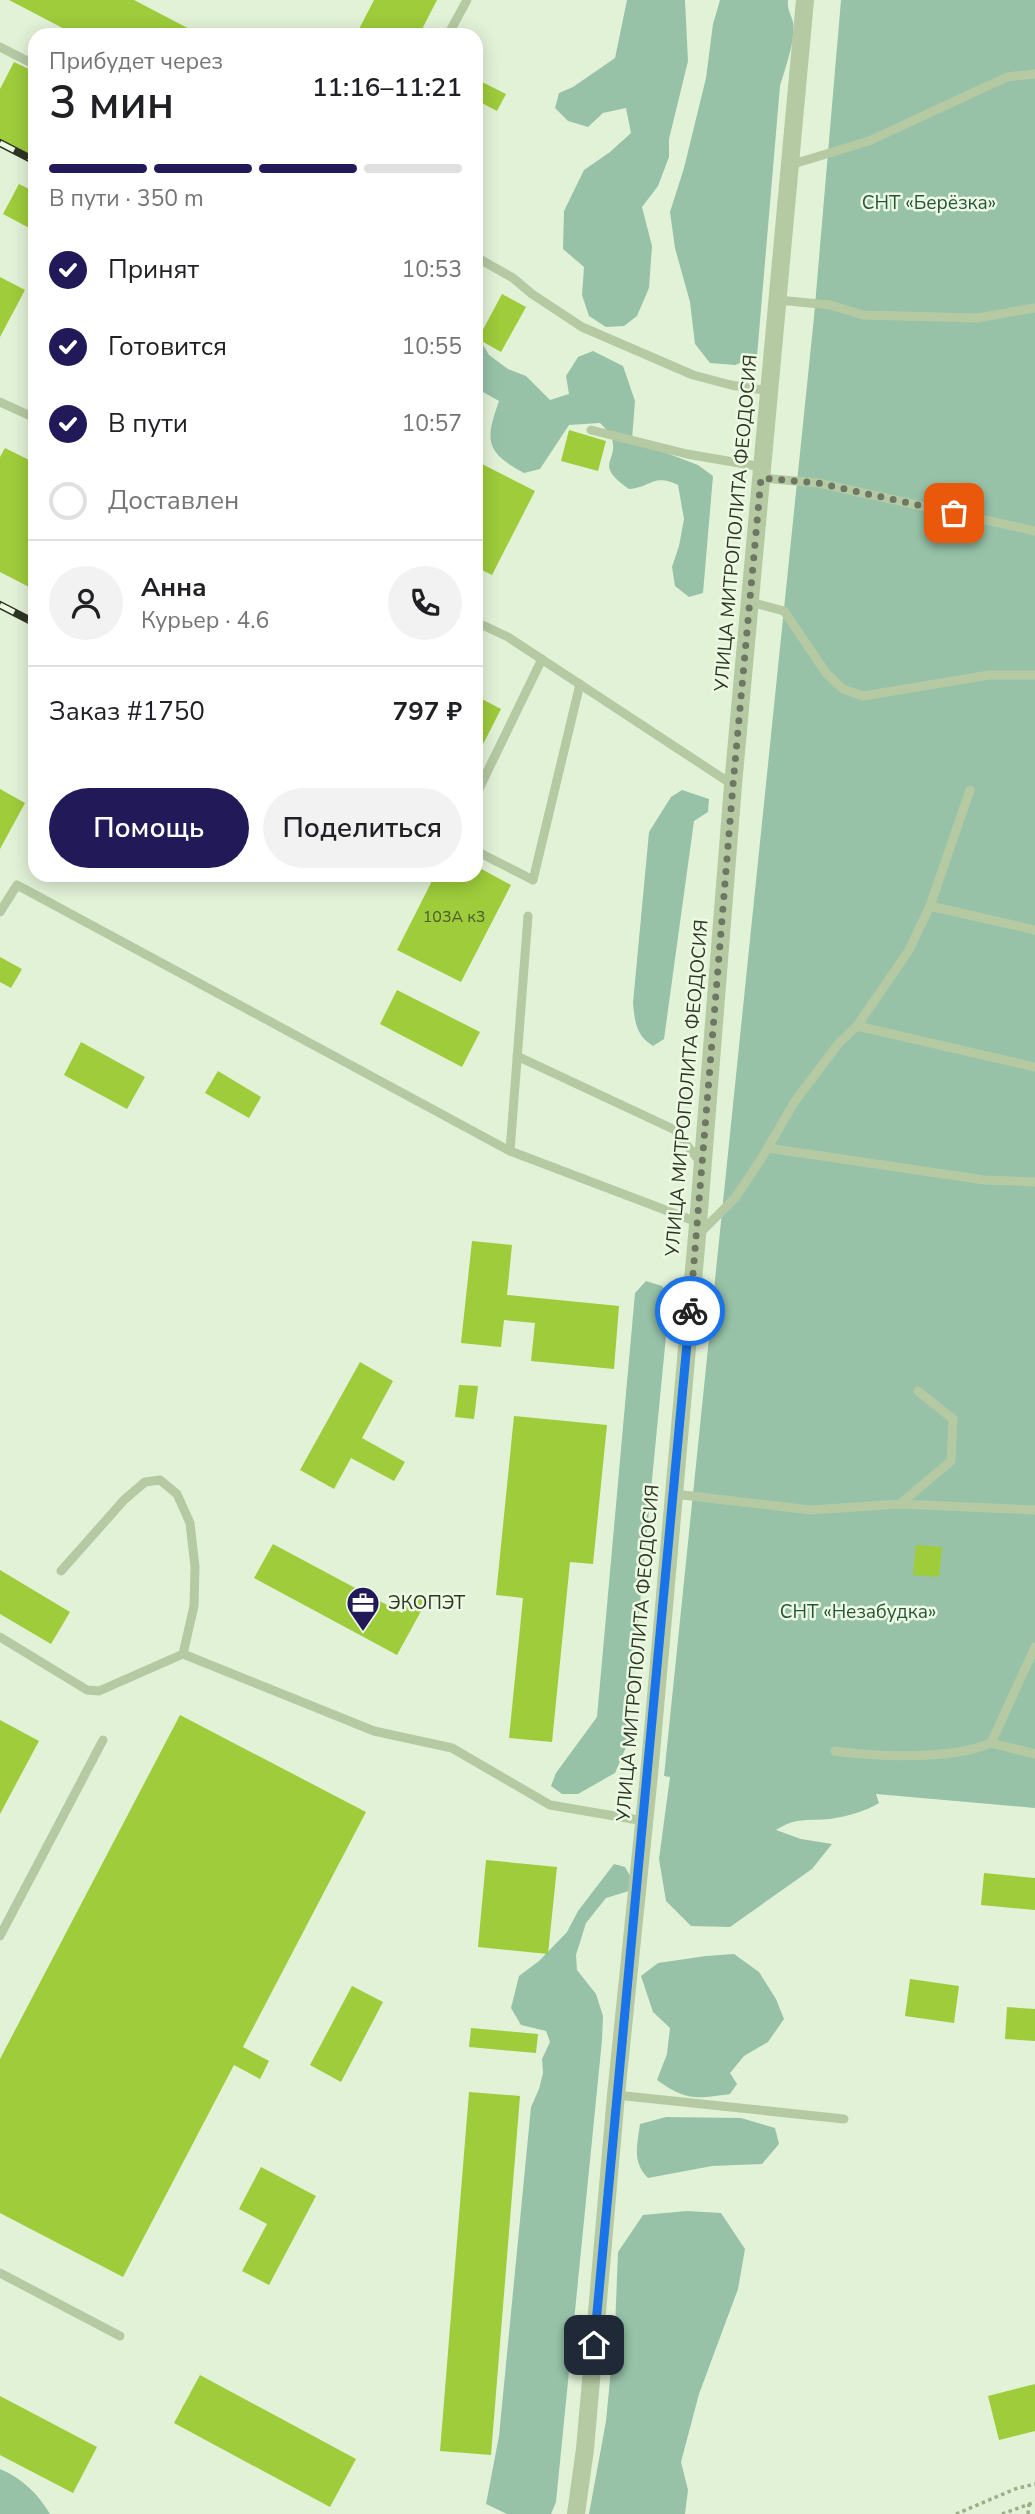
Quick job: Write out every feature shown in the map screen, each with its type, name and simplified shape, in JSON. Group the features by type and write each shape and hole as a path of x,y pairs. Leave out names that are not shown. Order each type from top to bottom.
{"street":[{"name":"УЛИЦА МИТРОПОЛИТА ФЕОДОСИЯ","path":"576,2514 585,2449 674,1494 733,785 805,0"}],"lane":[{"path":"452,28 467,0"},
{"path":"0,47 28,61"},
{"path":"790,165 869,141 1007,77 1035,75"},
{"path":"483,261 513,278 582,327 693,375 730,386 769,391"},
{"path":"778,300 830,305 863,315 977,318 1035,308"},
{"path":"0,401 28,415"},
{"path":"591,430 762,472 1035,531"},
{"path":"750,602 784,611 826,673 843,690 863,696 989,675 1035,675"},
{"path":"483,625 508,637 733,785"},
{"path":"483,781 542,659"},
{"path":"483,855 533,880 580,684"},
{"path":"0,912 17,886 510,1151 697,1229 735,1198 795,1101 839,1043 857,1026 909,950 930,906 970,790"},
{"path":"930,906 1035,930"},
{"path":"510,1151 528,916"},
{"path":"857,1026 1035,1067"},
{"path":"517,1056 675,1130 702,1165"},
{"path":"768,1148 984,1180 1035,1182"},
{"path":"900,1504 951,1461 953,1419 918,1391"},
{"path":"61,1571 124,1500 145,1482 160,1480 177,1494 190,1523 195,1567 194,1606 183,1654"},
{"path":"674,1494 811,1510 900,1504 1035,1510"},
{"path":"0,1637 87,1690 99,1691 183,1654 374,1731 452,1748 550,1805 644,1821"},
{"path":"991,1743 1035,1647"},
{"path":"0,1936 103,1740"},
{"path":"835,1751 866,1755 972,1751 991,1743 1035,1754"},
{"path":"616,2095 844,2119"},
{"path":"0,2273 120,2336"}],"path":[{"path":"957,2514 1015,2489 1035,2484"},
{"path":"1002,2514 1035,2502"},
{"path":"1028,2514 1029,2504"}],"green space":[{"path":"627,0 685,0 688,61 669,139 669,157 658,186 642,207 652,246 649,288 637,316 624,326 606,327 589,316 582,295 584,267 563,249 564,211 584,170 631,133 626,108 603,113 588,127 568,121 555,108 559,93 573,87 615,58"},
{"path":"720,0 788,0 794,29 780,86 757,356 735,365 710,363 695,344 690,302 675,248 670,212 684,168 706,78 713,24"},
{"name":"СНТ «Незабудка»","path":"841,0 1035,0 1035,1808 876,1794 879,1803 862,1811 830,1819 790,1823 776,1830 801,1839 832,1844 812,1869 730,1927 691,1926 666,1901 659,1859 670,1777 664,1776 814,317"},
{"path":"483,345 489,355 508,369 526,376 550,400 569,394 566,376 578,357 593,351 623,366 635,401 632,440 698,465 713,476 703,593 689,597 675,586 672,567 684,519 678,485 658,480 629,489 609,467 613,445 611,436 600,423 569,425 540,469 524,473 502,459 492,444 490,436 499,401 483,392"},
{"path":"682,790 709,799 708,812 694,821 664,1039 653,1046 637,1028 633,1003 649,832 671,797"},
{"path":"646,1281 662,1286 670,1295 626,1747 615,1773 578,1794 562,1794 551,1786 556,1773 597,1717 635,1293"},
{"path":"614,1864 625,1867 631,1877 629,1891 606,1898 586,1923 576,1955 577,1970 596,1994 603,2016 556,2502 551,2514 507,2514 486,2504 499,2436 531,2107 543,2073 542,2059 550,2042 546,2031 521,2025 511,2008 519,1976 539,1961 567,1932 578,1911"},
{"path":"734,1954 759,1972 776,1999 784,2019 768,2042 744,2056 730,2073 737,2084 730,2094 692,2097 676,2092 657,2080 667,2054 670,2028 653,2012 641,1976 658,1963"},
{"path":"666,2117 741,2118 775,2128 779,2144 762,2164 712,2166 648,2178 638,2160 640,2124"},
{"path":"687,2211 721,2213 745,2249 738,2289 699,2394 681,2462 688,2490 685,2514 589,2514 606,2421 615,2328 618,2252 643,2215"},
{"path":"0,2469 29,2487 50,2514 0,2514"}],"building":[{"path":"9,0 134,0 188,28 63,28"},
{"path":"374,0 437,0 423,28 360,28"},
{"path":"14,62 28,69 28,153 0,139 0,89"},
{"path":"483,82 506,94 497,111 483,104"},
{"path":"19,184 28,188 28,227 3,214"},
{"path":"0,277 25,290 0,337"},
{"path":"502,294 526,307 501,352 483,342 483,330"},
{"path":"569,430 606,441 598,471 561,461"},
{"path":"5,448 28,460 28,586 0,572 0,457"},
{"path":"483,465 535,491 492,575 483,570"},
{"path":"483,700 501,709 483,744"},
{"path":"0,789 25,803 0,849"},
{"path":"483,870 511,885 461,982 397,950 431,882 483,882"},
{"path":"0,957 22,969 11,988 0,982"},
{"path":"397,990 480,1032 462,1067 380,1024"},
{"path":"81,1042 145,1077 127,1109 64,1075"},
{"path":"218,1071 261,1097 249,1118 205,1093"},
{"path":"472,1241 512,1245 507,1295 619,1306 614,1369 531,1361 535,1323 504,1320 501,1347 461,1343"},
{"path":"360,1362 393,1381 362,1438 405,1462 394,1481 351,1458 334,1489 300,1470"},
{"path":"459,1385 478,1386 474,1419 455,1417"},
{"path":"514,1416 607,1425 593,1564 570,1562 552,1742 509,1738 523,1598 496,1595"},
{"path":"273,1544 402,1613 412,1595 426,1602 397,1655 254,1578"},
{"path":"916,1545 942,1547 939,1577 913,1575"},
{"path":"0,1570 70,1612 51,1644 0,1614"},
{"path":"180,1715 366,1812 243,2047 269,2061 260,2079 234,2065 123,2277 0,2213 0,2059"},
{"path":"0,1720 39,1741 0,1814"},
{"path":"486,1860 557,1867 548,1954 478,1947"},
{"path":"984,1873 1035,1878 1035,1910 981,1905"},
{"path":"910,1979 959,1986 954,2023 905,2016"},
{"path":"352,1986 383,2002 341,2082 310,2065"},
{"path":"1007,2007 1035,2009 1035,2041 1005,2039"},
{"path":"471,2028 538,2034 536,2053 469,2047"},
{"path":"469,2092 520,2096 491,2455 440,2451"},
{"path":"261,2167 316,2196 269,2285 242,2271 267,2224 239,2209"},
{"path":"200,2375 356,2459 330,2507 174,2423"},
{"path":"1035,2384 1035,2431 999,2440 988,2396"},
{"path":"0,2396 97,2447 73,2493 0,2455"}],"railway":[{"path":"0,143 28,157"},
{"path":"0,605 28,619"}],"way so far":[{"path":"690,1311 761,478 818,483 954,513"}],"place":[{"name":"ЭКОПЭТ","path":"363,1633"}],"route":[{"path":"594,2345 690,1311"}],"park label":[{"name":"СНТ «Берёзка»","path":"929,203"}]}
